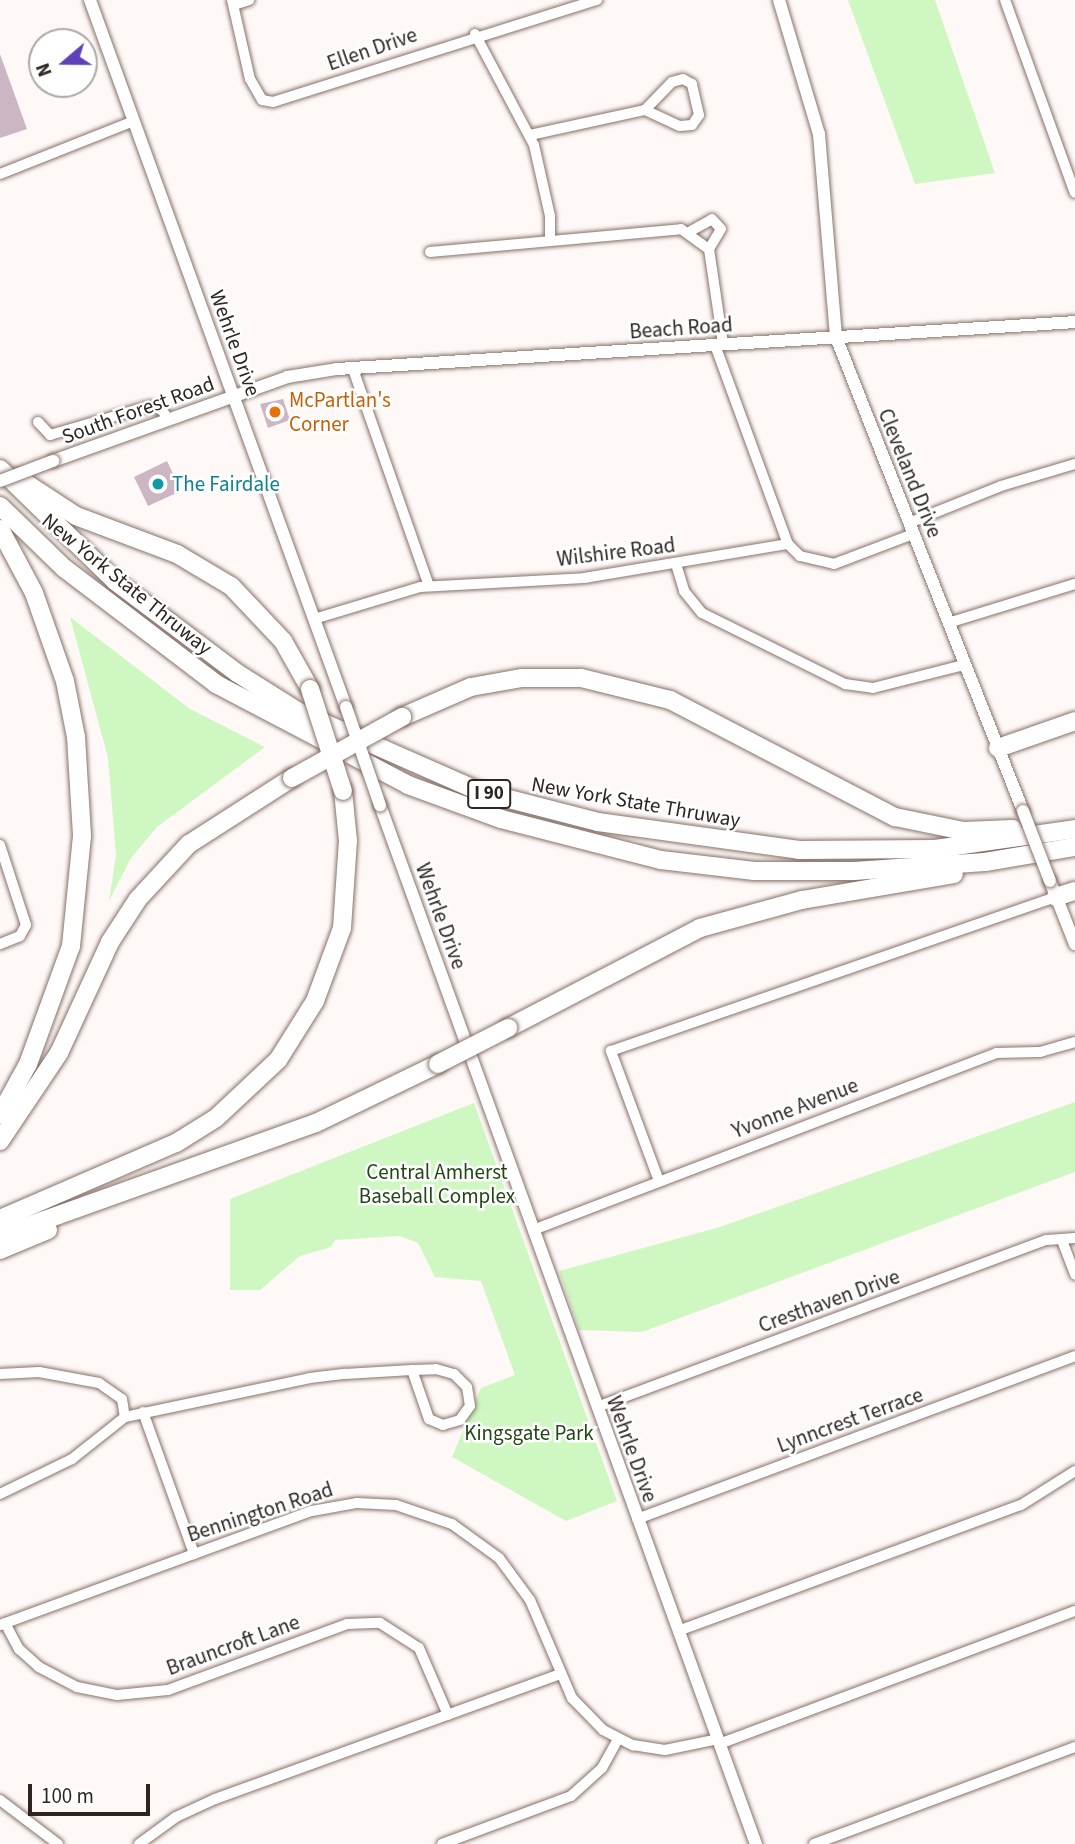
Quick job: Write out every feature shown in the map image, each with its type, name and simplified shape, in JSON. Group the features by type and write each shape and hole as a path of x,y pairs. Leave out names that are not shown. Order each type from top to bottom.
{"highway":[{"path":"0,462 76,516 177,554 231,586 275,631 310,689 343,791 348,841 342,928 316,1001 278,1060 216,1118 176,1143 0,1219"},
{"name":"New York State Thruway","path":"0,469 115,581 237,673 297,712 478,790 610,824 799,850 935,849 1075,829"},
{"name":"New York State Thruway","path":"0,506 64,568 216,684 384,773 501,820 661,860 754,871 854,871 1030,855 1075,847"},
{"path":"0,528 34,593 65,681 76,737 82,836 71,946 29,1064 0,1115"},
{"path":"0,1141 59,1053 110,942 138,899 190,844 292,778 402,716 471,687 522,678 581,678 670,700 804,767 849,796 930,827 1005,830 1075,819"},
{"path":"998,748 1075,721"},
{"path":"0,1236 327,1118 438,1064 699,928 802,900 1030,855"},
{"path":"1053,889 1075,891"},
{"path":"0,1250 145,1182"}],"street":[{"name":"Wehrle Drive","path":"90,0 756,1844"},
{"path":"233,3 249,0"},
{"name":"Ellen Drive","path":"233,3 250,79 262,100 273,102 475,34 597,0"},
{"name":"Cleveland Drive","path":"779,0 819,134 836,337 1075,944"},
{"path":"1005,0 1075,193"},
{"path":"475,34 530,135 544,175 550,241"},
{"path":"530,135 645,110 672,82 683,79 692,84 699,115 692,125 680,126 645,110"},
{"path":"0,174 134,121"},
{"path":"689,232 712,219 721,229 709,249 719,344 788,544 800,556 834,564 1001,486 1075,464"},
{"path":"430,252 661,227 689,232 709,249"},
{"name":"Beach Road","path":"289,376 353,369 1075,322"},
{"path":"353,369 429,586"},
{"name":"South Forest Road","path":"0,481 289,376"},
{"path":"38,422 50,435 150,406 168,419"},
{"name":"Wilshire Road","path":"314,619 429,586 584,578 788,544"},
{"path":"676,564 684,591 702,614 845,684 873,688 964,665"},
{"path":"948,623 1075,584"},
{"path":"0,845 21,906 24,931 0,944"},
{"path":"659,1181 611,1052 1053,889"},
{"name":"Yvonne Avenue","path":"533,1230 996,1053 1040,1052 1075,1042"},
{"name":"Cresthaven Drive","path":"597,1407 1047,1240 1063,1243 1075,1238"},
{"path":"1063,1243 1075,1275"},
{"name":"Lynncrest Terrace","path":"637,1520 1075,1356"},
{"path":"0,1494 72,1459 125,1417 310,1378 412,1370 454,1374 467,1388 470,1406 460,1420 443,1425 429,1419 412,1370"},
{"path":"0,1374 39,1372 99,1383 122,1399 125,1417"},
{"path":"143,1412 194,1554"},
{"path":"678,1631 1021,1505 1075,1471"},
{"name":"Bennington Road","path":"3,1624 338,1505 377,1503 425,1513 473,1536 512,1573 536,1612 561,1674 581,1710 618,1739 665,1750 718,1741 1075,1611"},
{"name":"Brauncroft Lane","path":"3,1624 19,1649 38,1667 77,1687 117,1695 167,1689 347,1624 380,1623 419,1648 448,1715"},
{"path":"139,1844 203,1803 561,1674"},
{"path":"442,1844 571,1796 602,1768 618,1739"},
{"path":"814,1844 1075,1747"},
{"path":"0,1800 58,1844"}],"green space":[{"path":"848,0 935,0 995,173 915,184"},
{"path":"70,617 190,709 265,747 157,827 131,858 109,901 116,855 108,758"},
{"path":"1075,1102 1075,1172 642,1332 579,1330 559,1271 720,1227"},
{"name":"Central Amherst Baseball Complex","path":"474,1103 617,1501 566,1521 452,1457 481,1388 515,1375 481,1281 435,1277 418,1243 400,1236 335,1240 331,1247 300,1256 260,1290 230,1290 230,1199"}],"building":[{"path":"0,54 27,129 0,138"},
{"name":"McPartlan's Corner","path":"283,399 290,420 268,428 260,404"},
{"name":"The Fairdale","path":"167,461 181,491 148,506 134,477"}],"place":[{"name":"McPartlan's Corner","path":"275,412"},
{"name":"The Fairdale","path":"158,484"}],"park label":[{"name":"Kingsgate Park","path":"529,1433"}]}
